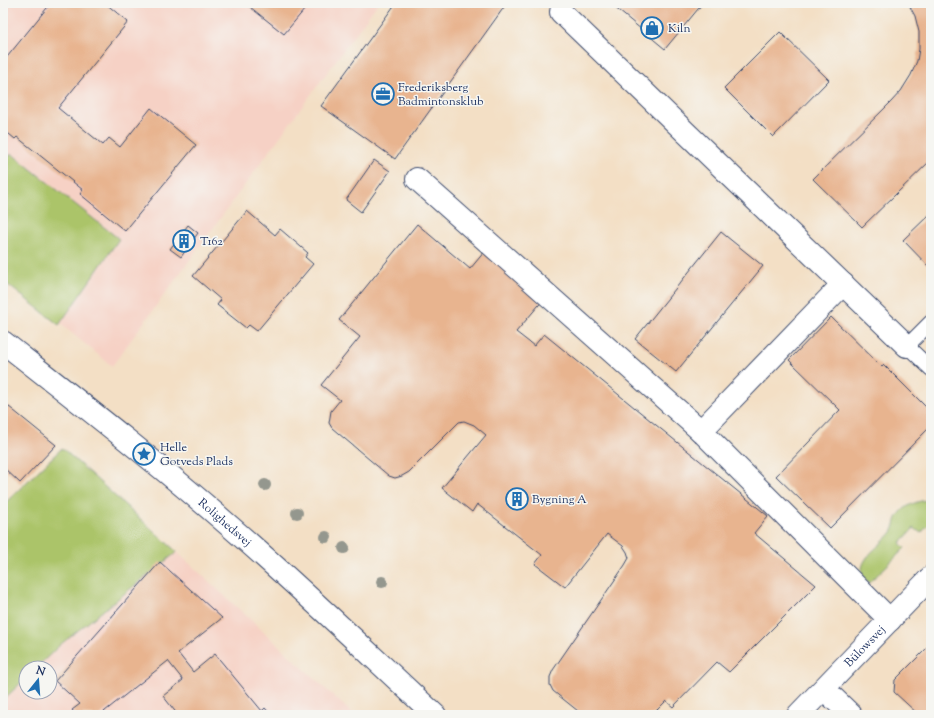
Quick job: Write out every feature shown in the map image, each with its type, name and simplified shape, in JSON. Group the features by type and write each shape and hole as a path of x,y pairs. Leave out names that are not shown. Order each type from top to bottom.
{"street":[{"path":"561,12 907,346"},
{"path":"417,179 701,431 890,620"},
{"path":"701,431 843,284"},
{"name":"Rolighedsvej","path":"3,342 87,408 226,522 435,715"},
{"name":"Bülowsvej","path":"798,715 931,578"},
{"path":"824,689 851,715"}],"lane":[{"path":"931,322 907,346 931,369"}],"shaded area":[{"path":"3,3 378,3 112,366 3,277"},
{"path":"177,552 354,715 3,715 3,700 18,686 18,700 58,700 58,660 44,660 61,644"}],"green space":[{"path":"12,154 119,239 59,325 3,281 3,159"},
{"path":"62,448 177,552 61,644 44,660 18,660 18,686 3,700 3,505"},
{"path":"928,500 931,501 931,523 921,533 914,528 900,543 905,548 869,583 863,576 862,569 868,556 892,532 897,518 906,507 914,503"}],"building":[{"path":"51,3 105,3 128,22 58,108 103,145 109,138 120,147 151,108 196,145 125,231 80,194 83,190 17,137 15,139 3,129 3,62"},
{"path":"245,3 310,3 284,34"},
{"path":"396,3 507,3 395,159 321,106"},
{"path":"615,3 703,3 665,49 613,6"},
{"path":"908,3 931,3 931,160 862,227 813,179 891,102 901,91 911,75 917,61 919,32 915,16"},
{"path":"780,32 829,80 773,137 724,88"},
{"path":"374,160 390,171 361,212 346,200"},
{"path":"247,211 275,235 280,229 308,253 305,257 313,264 257,331 249,325 246,328 217,305 221,300 193,276"},
{"path":"931,213 931,269 903,240"},
{"path":"417,224 470,269 485,251 544,299 516,332 534,346 544,334 768,516 754,533 816,585 729,672 717,662 673,707 666,701 652,715 583,715 553,691 550,685 550,677 553,670 629,558 623,546 607,534 565,587 535,564 542,555 477,504 472,512 442,488 486,435 474,425 464,421 459,422 409,472 395,478 389,476 332,428 329,423 331,411 340,400 321,385 360,337 339,320"},
{"name":"T162","path":"188,225 198,233 181,257 170,249"},
{"path":"721,232 763,266 676,372 635,339"},
{"path":"831,317 882,367 884,365 931,412 931,426 830,528 776,476 840,410 789,360"},
{"path":"3,402 56,445 20,483 3,467"},
{"path":"160,562 222,618 178,653 193,672 215,654 262,711 265,708 271,715 178,715 163,696 183,680 168,661 100,715 76,715 72,710 80,704 58,684 58,678"},
{"path":"931,644 931,715 919,715 894,692 895,680"}],"place":[{"name":"Kiln","path":"652,28"},
{"name":"Frederiksberg Badmintonsklub","path":"383,94"},
{"name":"T162","path":"184,241"},
{"name":"Helle Gotveds Plads","path":"144,454"},
{"name":"Bygning A","path":"517,499"}]}
